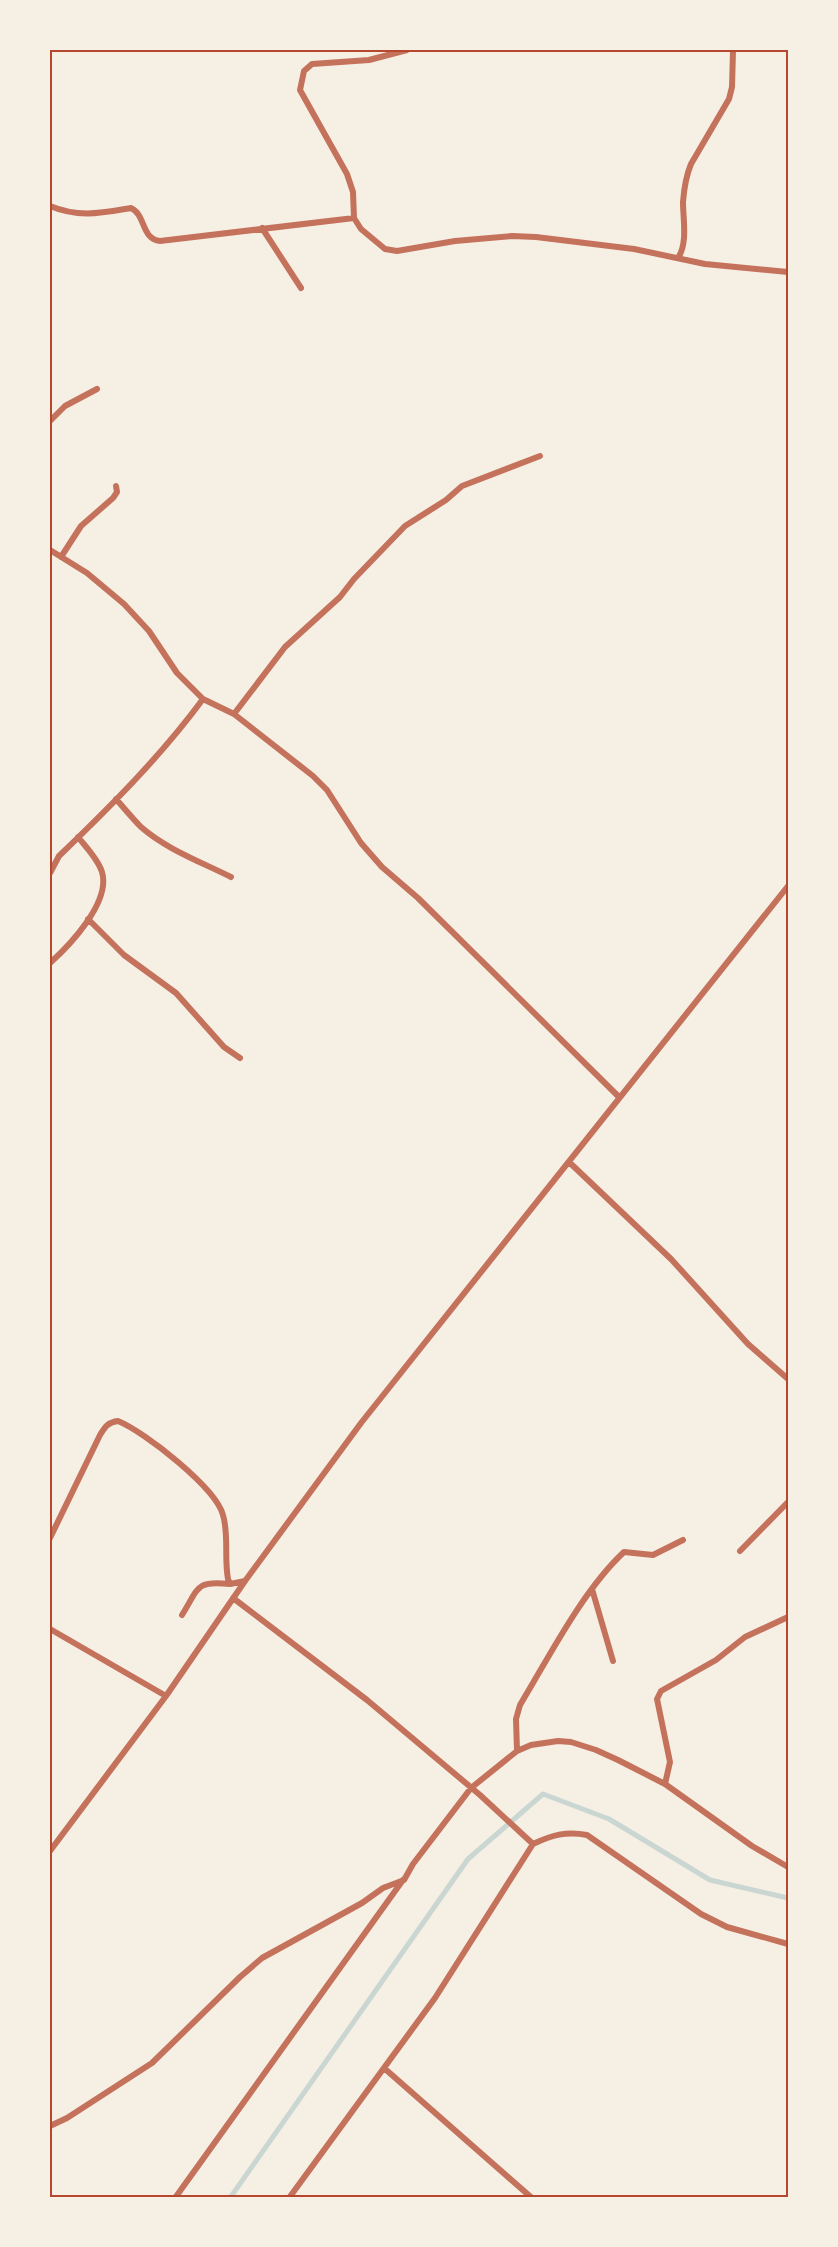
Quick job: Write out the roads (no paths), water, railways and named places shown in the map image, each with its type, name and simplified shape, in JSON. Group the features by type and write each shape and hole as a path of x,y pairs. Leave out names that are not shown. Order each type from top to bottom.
{"street":[{"path":"407,50 369,60 312,64 304,71 301,80 300,90 304,101 347,174 353,192 354,218 360,229 385,249 398,251 455,241 512,236 634,249 705,264 789,272"},
{"path":"678,258 683,250 687,174 729,99 734,51"},
{"path":"50,206 73,214 131,208 136,211 148,236 155,241 354,218"},
{"path":"262,228 301,288"},
{"path":"50,421 65,406 96,389"},
{"path":"234,714 285,647 340,597 370,561 405,526 446,500 462,486 540,456"},
{"path":"61,557 81,526 113,498 117,492 116,486"},
{"path":"50,550 104,585 124,604 149,631 177,673 203,699 234,714 313,776 327,790 361,843 382,867 418,898 619,1097"},
{"path":"50,873 59,856 183,727 203,699"},
{"path":"116,799 143,828 156,838 173,849 231,877"},
{"path":"50,963 71,943 88,919 100,896 104,881 102,870 78,837"},
{"path":"50,1851 166,1696 245,1581 361,1423 789,886"},
{"path":"88,919 124,955 176,993 224,1047 240,1058"},
{"path":"569,1162 671,1259 748,1344 789,1379"},
{"path":"50,1538 100,1435 106,1425 118,1421 181,1463 221,1509 224,1517 227,1574 230,1584"},
{"path":"740,1551 789,1502"},
{"path":"517,1751 516,1719 520,1705 603,1573 624,1552 653,1555 683,1540"},
{"path":"182,1615 202,1585 208,1582 230,1584 245,1581"},
{"path":"592,1589 613,1661"},
{"path":"233,1598 326,1667 480,1795 533,1844"},
{"path":"665,1784 670,1762 657,1699 661,1691 716,1660 745,1637 789,1617"},
{"path":"50,1629 166,1696"},
{"path":"175,2198 404,1880 413,1864 471,1788 517,1751 538,1742 558,1741 571,1742 596,1750 665,1784 752,1846 789,1866"},
{"path":"289,2198 435,1998 533,1844 552,1835 570,1832 587,1835 701,1914 727,1927 789,1944"},
{"path":"50,2126 67,2118 152,2063 262,1958 362,1903 383,1888 404,1880"},
{"path":"384,2068 532,2198"}],"waterway":[{"path":"230,2198 468,1859 543,1794 609,1819 710,1880 788,1898"}]}
